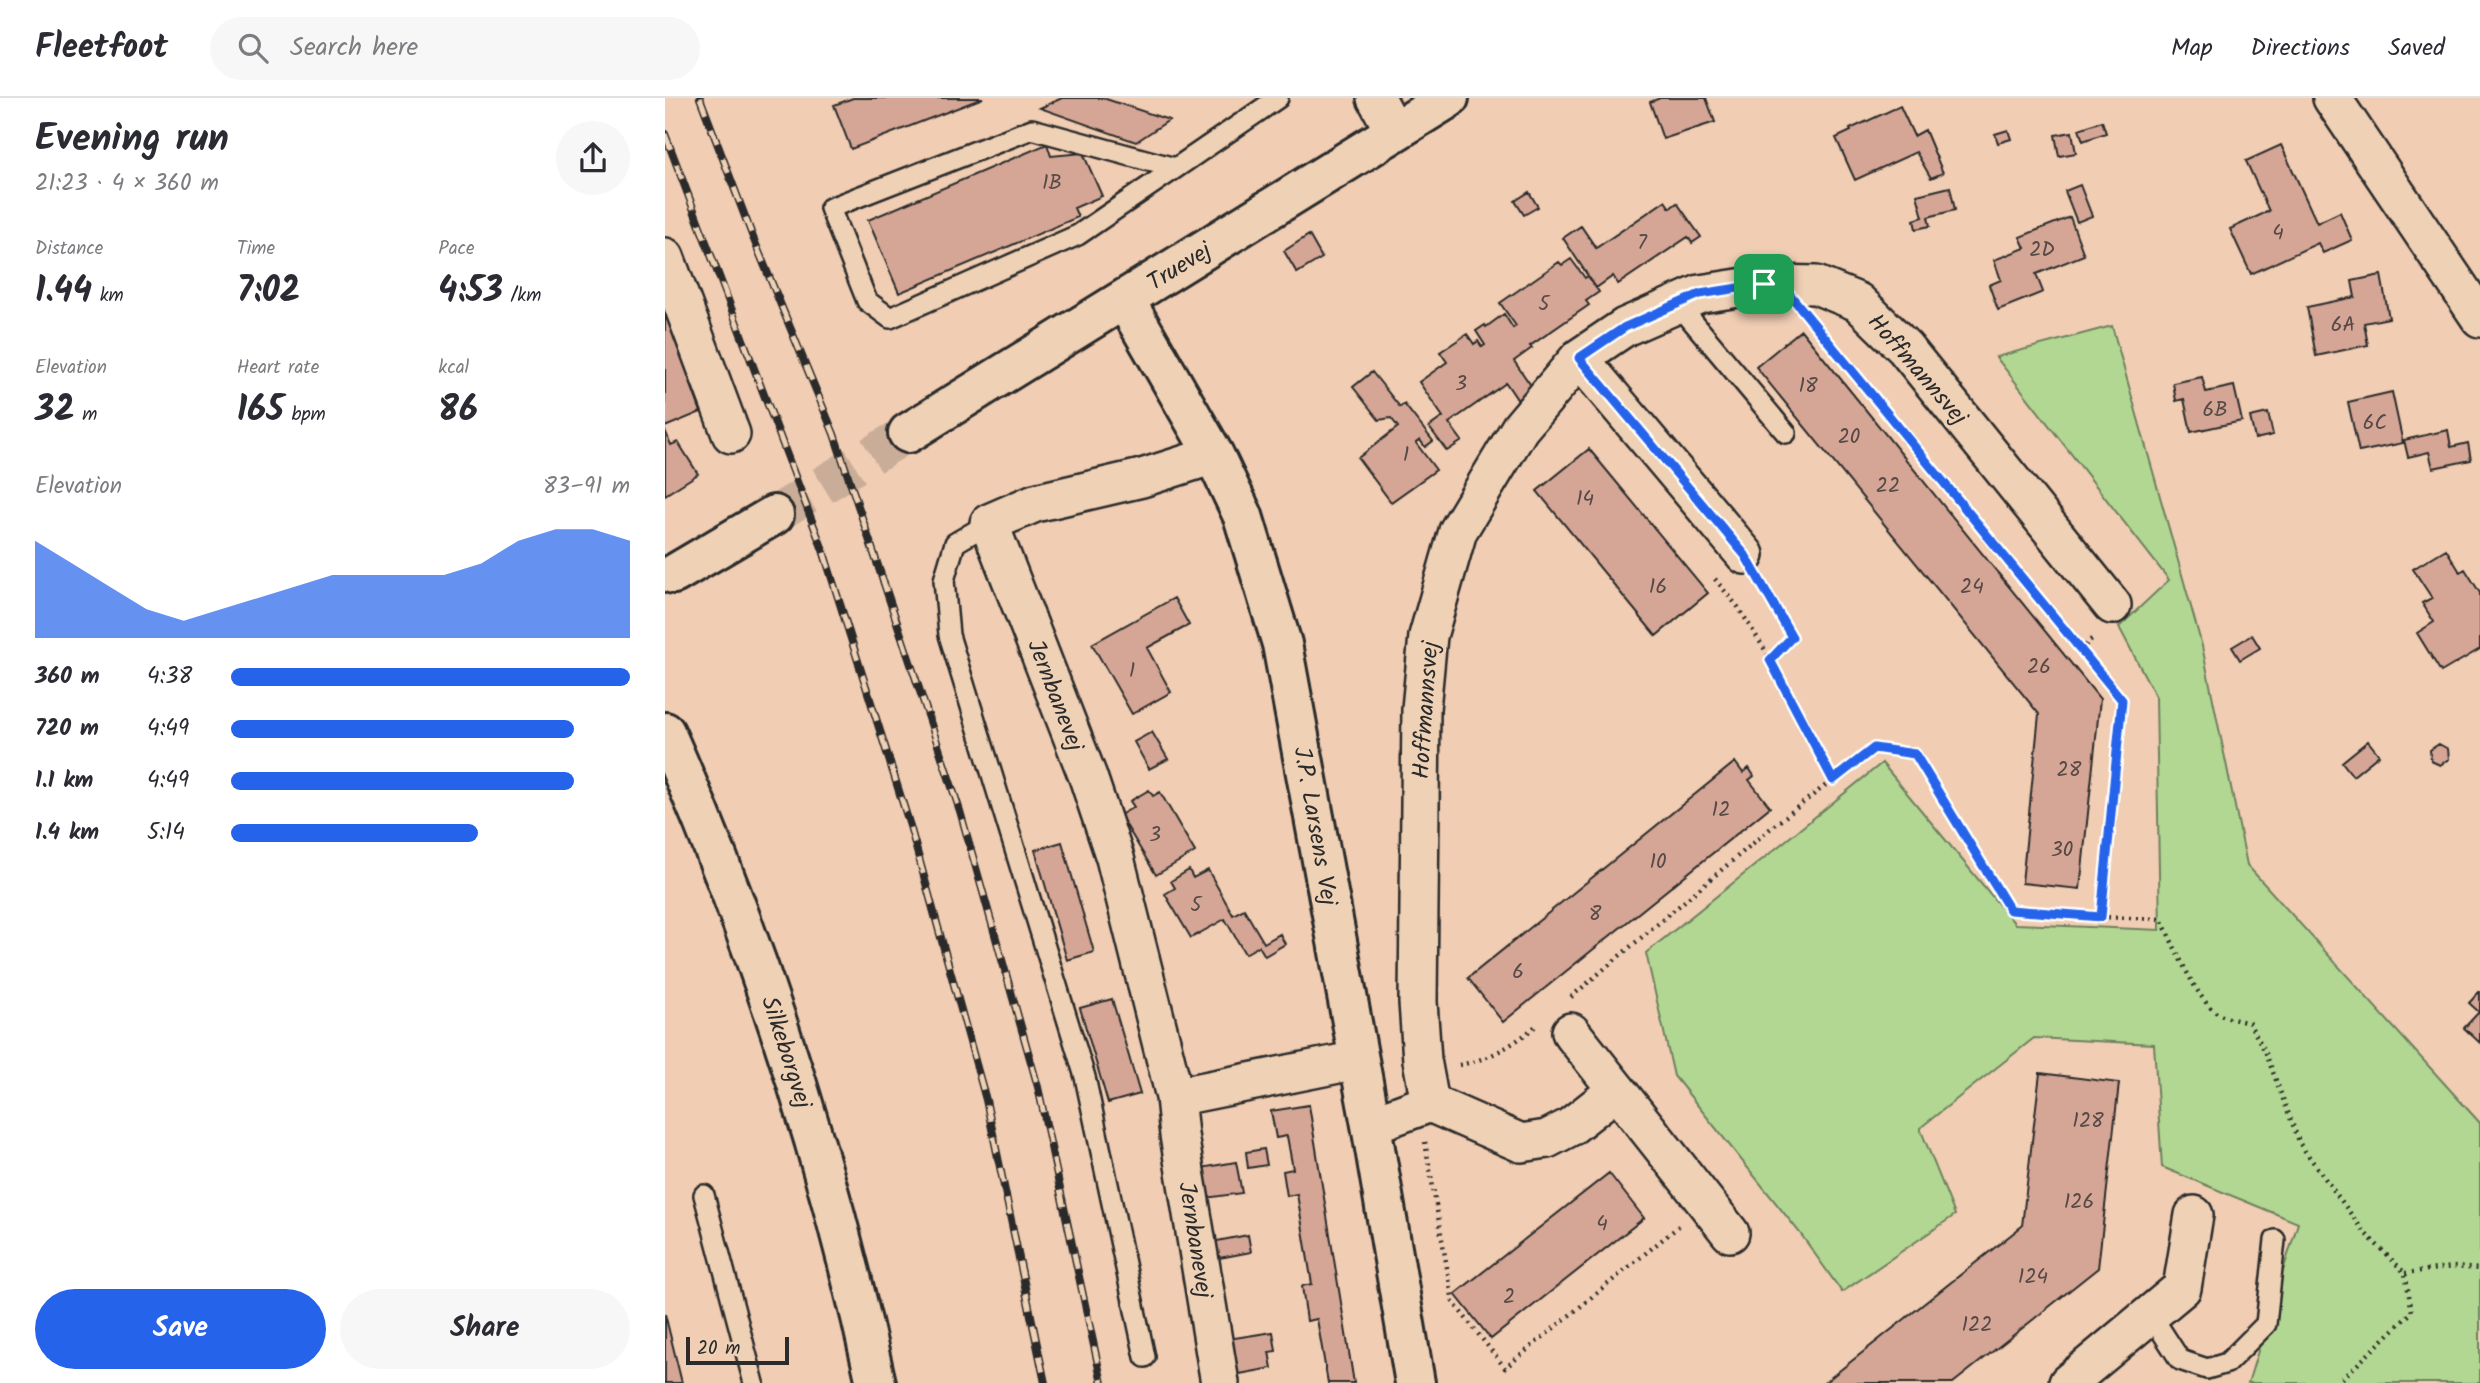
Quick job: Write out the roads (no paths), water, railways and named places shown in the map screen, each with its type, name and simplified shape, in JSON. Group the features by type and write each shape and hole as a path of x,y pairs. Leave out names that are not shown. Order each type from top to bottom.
{"street":[{"name":"Truevej","path":"908,433 1125,300 1385,114 1449,98"},
{"path":"2332,98 2480,318"},
{"path":"665,257 731,434"},
{"name":"Hoffmannsvej","path":"1425,1105 1418,1002 1421,709 1428,636 1458,531 1520,428 1579,358 1625,327 1700,294 1764,284 1816,285 1858,302 1905,348 2112,605"},
{"name":"J.P. Larsens Vej","path":"1125,300 1214,455 1243,516 1282,644 1371,1125 1415,1383"},
{"path":"1579,358 1745,555"},
{"path":"989,523 1035,503 1142,478 1214,455"},
{"path":"674,574 774,515"},
{"name":"Jernbanevej","path":"989,523 1088,776 1115,858 1175,1097 1220,1383"},
{"name":"Silkeborgvej","path":"665,733 722,864 785,1044 835,1209 876,1383"},
{"path":"1560,1018 1730,1233"},
{"path":"1175,1097 1358,1059"},
{"path":"1371,1125 1425,1105 1521,1143 1547,1139 1570,1127 1617,1090"},
{"path":"2068,1383 2182,1287 2194,1214"}],"lane":[{"path":"1175,168 1032,129 830,208 867,301 890,318 1078,235 1278,98"},
{"path":"1677,303 1786,433"},
{"path":"989,523 955,543 944,580 949,635 1085,1077 1145,1357"},
{"path":"704,1195 754,1383"},
{"path":"2151,1315 2180,1360 2207,1369 2227,1363 2266,1324 2275,1240"}],"tunnel":[{"path":"774,515 908,433"}],"railway":[{"path":"700,98 752,235 834,434 960,811 1038,1087 1102,1383"},
{"path":"665,134 823,550 910,826 986,1100 1045,1383"}]}
